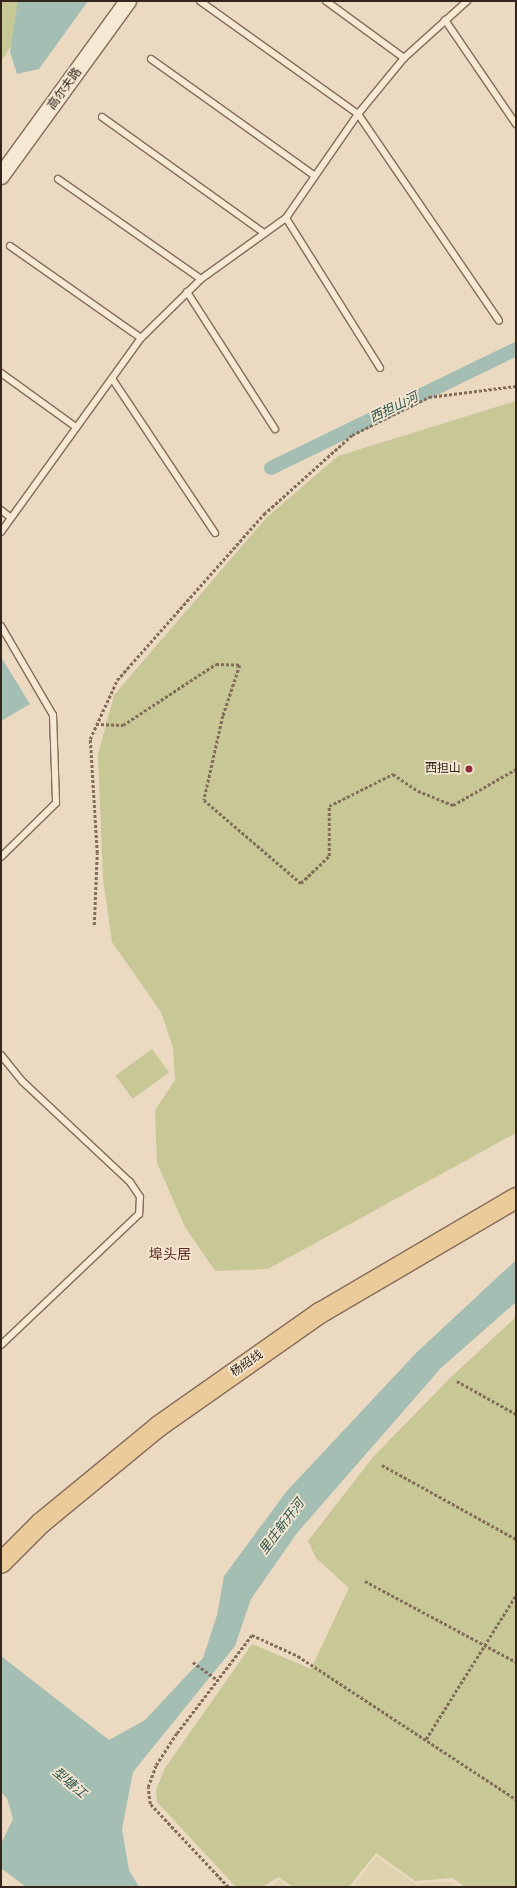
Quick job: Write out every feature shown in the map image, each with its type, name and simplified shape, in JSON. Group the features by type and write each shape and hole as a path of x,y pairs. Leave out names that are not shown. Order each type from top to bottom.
{"main road":[{"name":"杨绍线","path":"1,1564 41,1523 159,1426 320,1313 516,1198"}],"street":[{"name":"高尔夫路","path":"1,176 128,1"}],"lane":[{"path":"200,1 358,114 499,321"},
{"path":"326,1 404,58"},
{"path":"456,1 465,3"},
{"path":"1,532 10,517 76,426 113,380 141,338 201,280 286,218 358,114 404,58 465,3"},
{"path":"445,20 516,124"},
{"path":"151,59 315,176"},
{"path":"102,117 264,233"},
{"path":"58,179 201,280"},
{"path":"286,218 380,368"},
{"path":"10,246 141,338"},
{"path":"187,292 275,429"},
{"path":"1,373 76,426"},
{"path":"113,380 215,533"},
{"path":"1,510 10,517"},
{"path":"1,626 53,715 56,803 1,857"},
{"path":"1,1055 22,1081 130,1182 140,1198 139,1214 1,1345"}],"path":[{"path":"94,925 97,853 90,739 117,680 264,514 352,435 429,397 516,386"},
{"path":"96,724 123,725 216,664 240,665 223,716 204,800 301,882 329,856 329,806 392,774 418,791 453,805 516,769"},
{"path":"457,1381 516,1414"},
{"path":"382,1465 516,1539"},
{"path":"365,1581 516,1662"},
{"path":"426,1739 516,1595"},
{"path":"228,1887 150,1804 148,1788 156,1765 177,1733 252,1635 298,1656 516,1799"},
{"path":"193,1662 218,1680"}],"shaded area":[{"path":"376,1856 416,1884 450,1882 456,1887 353,1887"},
{"path":"279,1880 288,1887 269,1887"}],"green space":[{"path":"1,1 42,1 1,61"},
{"path":"516,401 516,1133 268,1269 215,1271 185,1227 157,1163 155,1110 175,1080 173,1048 161,1012 112,942 103,879 98,754 114,695 266,518 338,456"},
{"path":"152,1049 169,1072 133,1099 116,1075"},
{"path":"516,1317 516,1887 465,1887 453,1878 415,1881 376,1853 349,1887 293,1887 278,1877 263,1887 236,1887 157,1802 156,1790 165,1768 252,1644 311,1669 349,1588 316,1558 308,1541 373,1457 451,1377"}],"water":[{"path":"18,1 88,1 39,69 17,74 10,52"},
{"path":"1,657 30,704 1,721"},
{"path":"516,1260 516,1302 441,1368 297,1533 251,1599 235,1646 133,1772 122,1829 129,1870 139,1887 26,1887 1,1868 1,1844 13,1819 7,1798 1,1792 1,1656 109,1740 145,1720 203,1658 217,1615 224,1576 286,1492 416,1353"}],"waterway":[{"name":"西担山河","path":"271,468 516,349"}],"place":[{"name":"西担山","path":"469,769"}],"district":[{"name":"埠头居","path":"170,1255"}],"water label":[{"name":"里庄新开河","path":"282,1527"},
{"name":"型塘江","path":"69,1783"}]}
